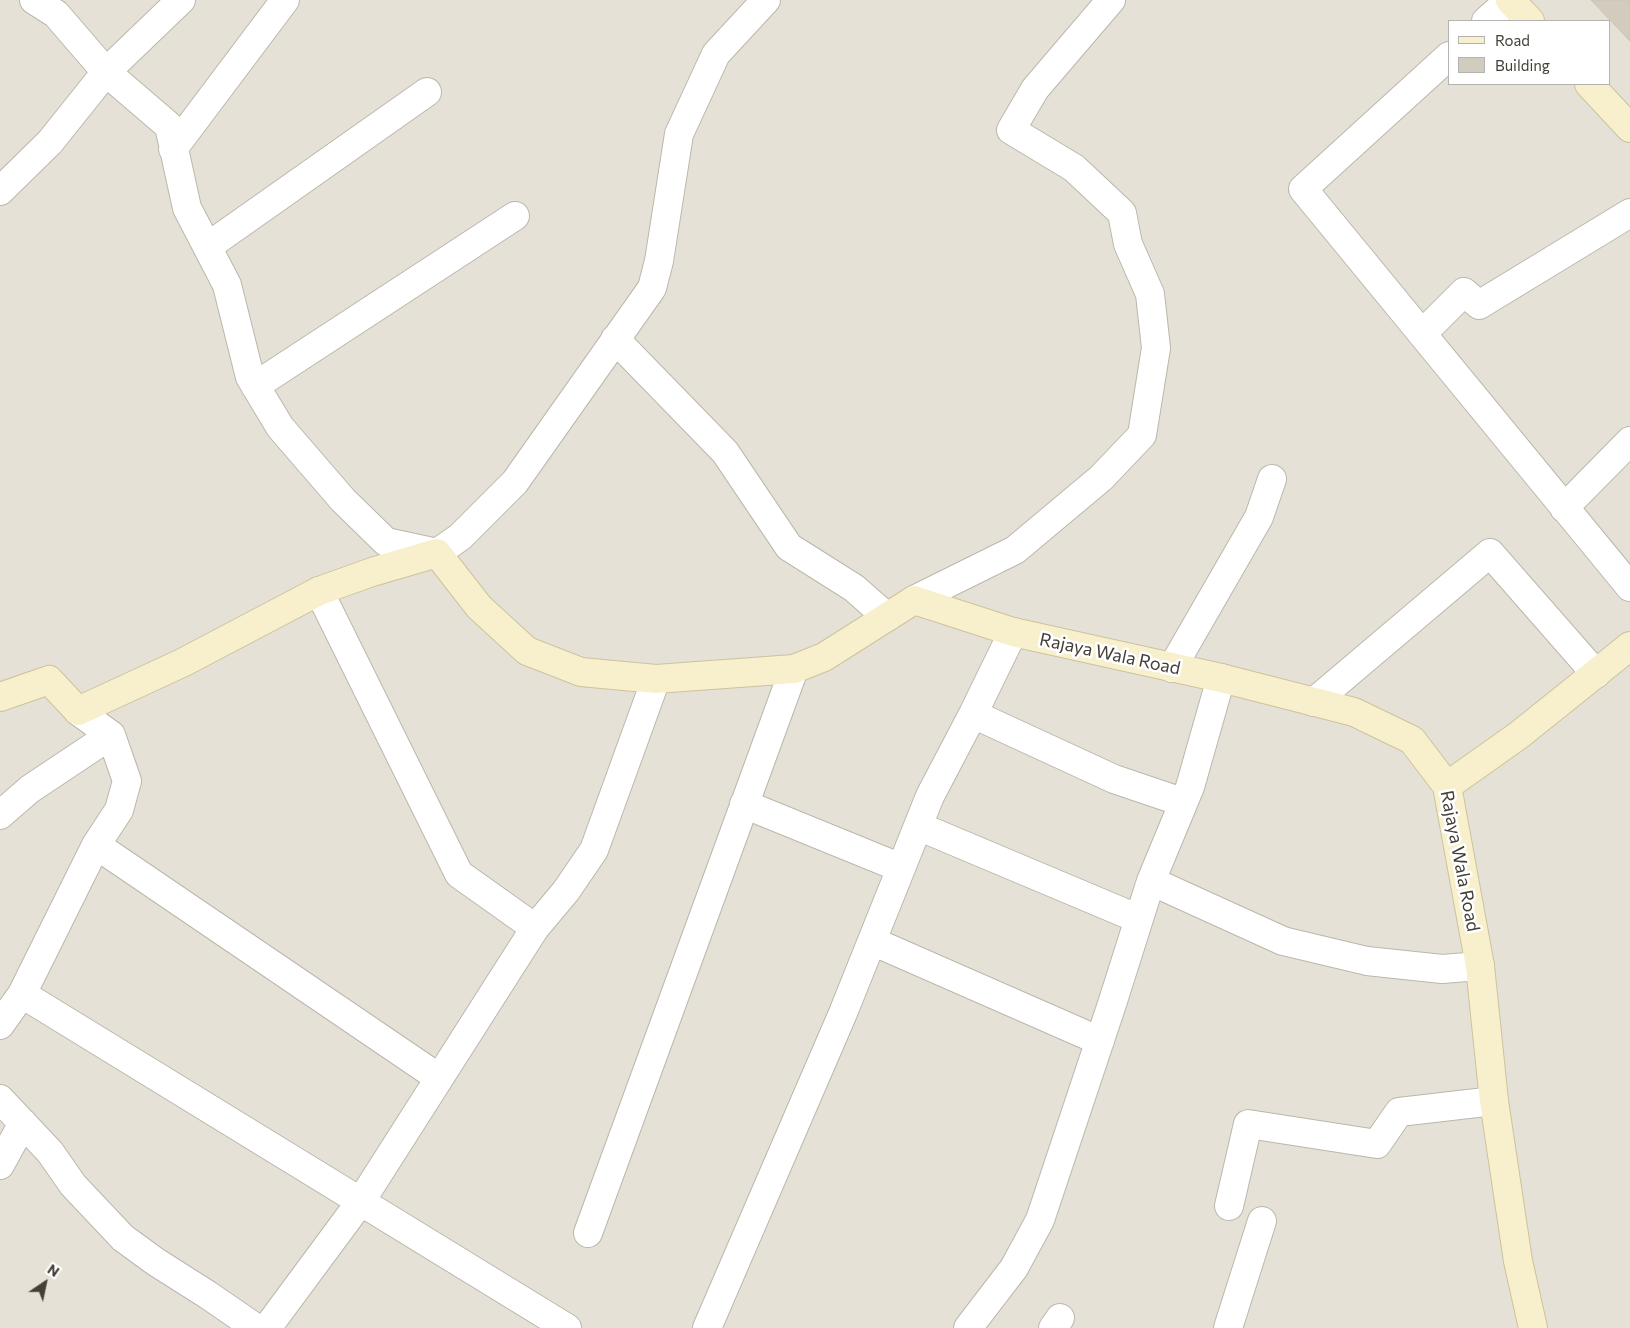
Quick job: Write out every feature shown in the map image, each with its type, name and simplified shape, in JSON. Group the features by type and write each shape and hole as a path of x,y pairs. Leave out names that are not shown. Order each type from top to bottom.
{"street":[{"path":"34,0 56,14 106,72 169,126 187,208 227,285 250,377 280,427 343,500 386,542 437,553 479,607 527,651 582,672 656,679 794,668 824,657 914,600 1015,550 1101,478 1142,435 1156,348 1150,294 1128,244 1122,213 1074,168 1011,130 1035,89 1110,0"},
{"path":"0,191 50,142 106,72 181,0"},
{"path":"174,149 285,0"},
{"path":"78,711 182,663 319,591 372,572 437,553 460,537 515,482 652,288 659,261 679,134 716,54 766,0"},
{"path":"1487,20 1510,0 1529,20"},
{"path":"1448,57 1303,188 1630,587"},
{"path":"1590,85 1630,128"},
{"path":"207,247 426,92"},
{"path":"1422,334 1464,292 1479,305 1630,213"},
{"path":"256,386 515,216"},
{"path":"615,339 725,452 788,548 854,588 887,617"},
{"path":"1564,508 1630,441"},
{"path":"1172,668 1259,517 1272,479"},
{"path":"1314,702 1490,553 1596,674"},
{"path":"319,591 459,874 535,928"},
{"name":"Rajaya Wala Road","path":"914,600 1013,632 1221,678 1354,712 1412,740 1447,786 1480,966 1494,1101 1518,1261 1533,1328"},
{"path":"707,1328 839,1022 930,796 1013,632"},
{"path":"1447,786 1519,735 1630,646"},
{"path":"588,1233 794,668"},
{"path":"968,1328 1014,1268 1040,1220 1151,881 1182,802 1190,787 1221,678"},
{"path":"267,1328 361,1201 535,928 566,891 594,850 656,679"},
{"path":"0,697 49,680 78,711 111,735 127,781 118,810 96,845 22,994 0,1025"},
{"path":"973,714 1114,778 1182,802"},
{"path":"0,815 30,789 111,735"},
{"path":"744,804 901,868"},
{"path":"918,826 1139,919"},
{"path":"96,845 439,1078"},
{"path":"1151,881 1284,941 1367,961 1442,969 1480,966"},
{"path":"872,942 1100,1041"},
{"path":"22,994 567,1328"},
{"path":"0,1099 50,1152 73,1185 123,1238 256,1328"},
{"path":"1229,1206 1248,1124 1377,1144 1399,1112 1494,1101"},
{"path":"0,1164 22,1123"},
{"path":"1228,1328 1262,1221"}],"shaded area":[{"path":"0,0 1630,0 1630,1328 0,1328"}],"building":[{"path":"1591,0 1630,0 1630,41"}]}
